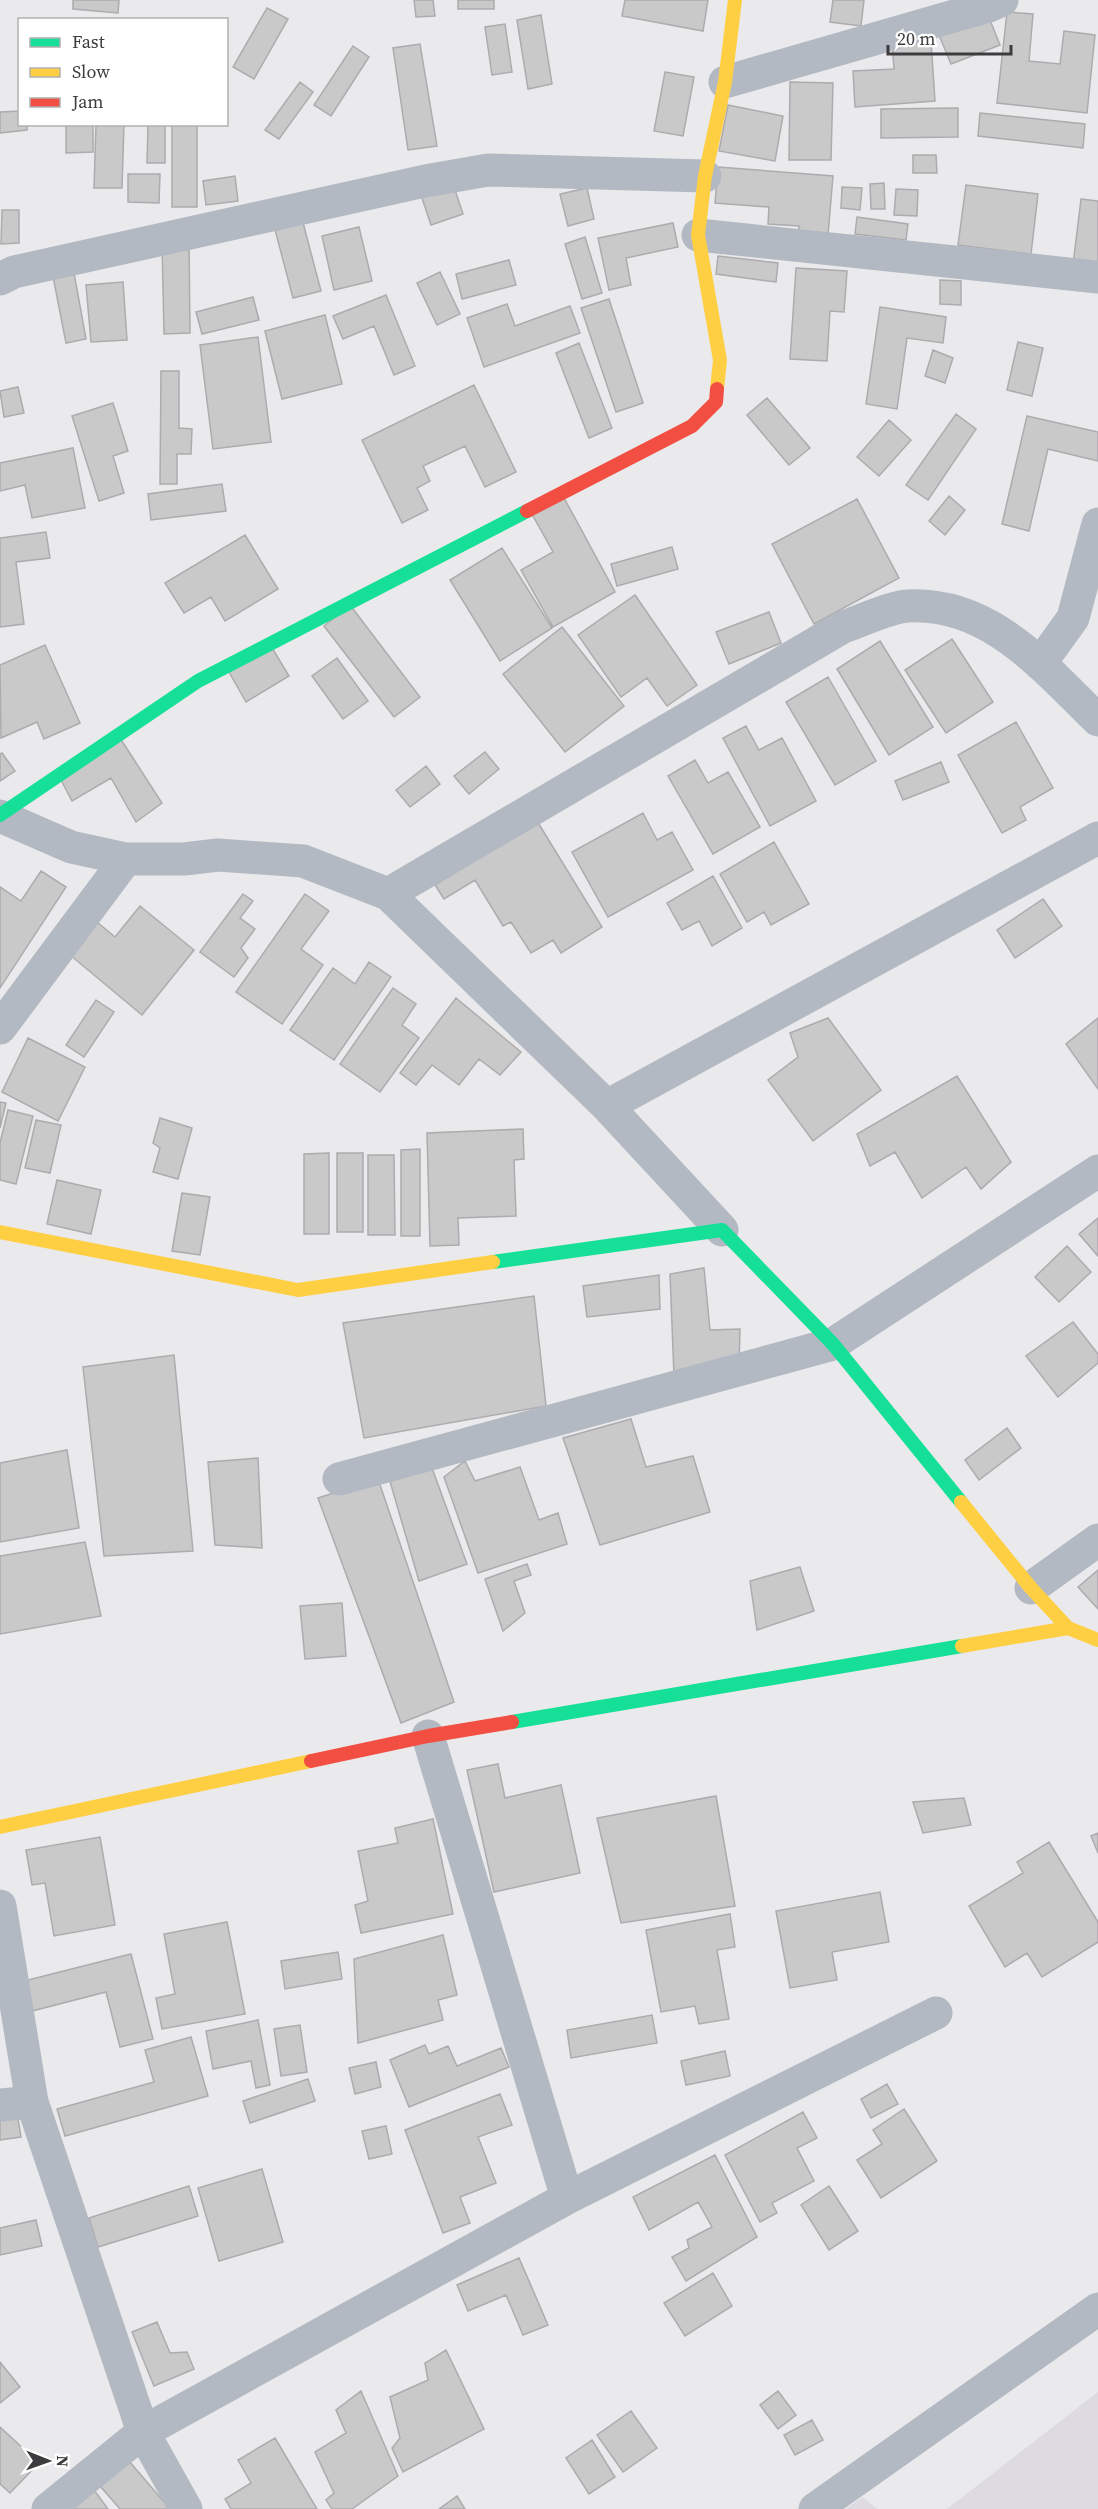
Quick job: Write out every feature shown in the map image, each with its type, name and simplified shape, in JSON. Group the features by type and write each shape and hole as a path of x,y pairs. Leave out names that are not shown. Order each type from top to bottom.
{"street":[{"path":"0,816 198,681 692,426 716,402 720,360 698,235 705,176 725,82 735,0"},
{"path":"725,82 989,6 1002,0"},
{"path":"0,279 14,272 425,181 488,170 705,176"},
{"path":"698,235 1098,277"},
{"path":"1040,664 1073,618 1098,524"},
{"path":"388,894 843,627 907,606 961,612 1003,632 1098,720"},
{"path":"0,816 71,847 126,859 184,859 218,855 303,861 388,894 607,1106 722,1230 833,1344 1031,1588 1068,1628 1098,1640"},
{"path":"607,1106 1098,838"},
{"path":"0,1028 126,859"},
{"path":"339,1479 833,1344 1098,1171"},
{"path":"0,1233 298,1290 722,1230"},
{"path":"1031,1588 1098,1540"},
{"path":"0,1827 428,1736 1068,1628"},
{"path":"428,1736 567,2198"},
{"path":"0,1906 32,2102 143,2432 186,2509"},
{"path":"48,2509 143,2432 567,2198 936,2013"},
{"path":"0,2105 32,2102"},
{"path":"815,2509 1098,2309"}],"shaded area":[{"path":"1098,2392 1098,2509 947,2509"},
{"path":"863,2497 877,2509 845,2509"}],"building":[{"path":"73,0 119,0 118,13 73,9"},
{"path":"414,0 433,0 435,16 416,17"},
{"path":"458,0 494,0 494,9 458,9"},
{"path":"625,0 708,0 703,31 622,16"},
{"path":"833,0 864,0 861,26 830,22"},
{"path":"267,8 288,19 254,79 233,67"},
{"path":"1007,12 1033,14 1029,61 1060,64 1064,31 1095,35 1087,113 997,103"},
{"path":"541,15 552,84 528,89 517,20"},
{"path":"988,15 1000,45 951,64 939,35"},
{"path":"505,24 512,72 492,75 485,27"},
{"path":"931,41 935,101 855,107 853,71 894,69 892,43"},
{"path":"420,44 437,146 408,150 393,48"},
{"path":"353,46 369,57 331,116 314,105"},
{"path":"665,72 694,77 683,136 654,131"},
{"path":"300,82 313,92 279,139 265,130"},
{"path":"790,82 833,83 831,160 789,160"},
{"path":"728,105 783,116 775,161 719,151"},
{"path":"958,108 958,137 881,138 881,109"},
{"path":"18,111 18,126 27,126 27,130 0,133 0,112"},
{"path":"980,113 1085,124 1083,148 978,136"},
{"path":"66,126 93,126 93,152 66,153"},
{"path":"96,126 124,126 122,188 94,188"},
{"path":"148,126 165,126 165,163 147,163"},
{"path":"172,126 197,126 197,207 172,207"},
{"path":"913,155 936,155 937,173 913,173"},
{"path":"718,167 833,176 828,235 798,232 799,226 768,224 769,207 715,203"},
{"path":"128,174 160,174 159,203 128,202"},
{"path":"235,176 238,201 206,205 203,181"},
{"path":"452,181 463,214 431,225 420,192"},
{"path":"884,183 885,209 871,209 870,184"},
{"path":"966,185 1038,194 1031,254 958,245"},
{"path":"842,187 862,188 860,210 841,208"},
{"path":"587,188 594,219 568,226 560,194"},
{"path":"896,189 918,190 917,216 894,215"},
{"path":"1081,199 1098,201 1098,268 1073,265"},
{"path":"2,210 19,210 19,243 1,244"},
{"path":"301,215 321,291 293,298 273,222"},
{"path":"857,217 908,224 906,240 855,234"},
{"path":"673,223 678,247 626,258 631,285 609,290 598,238"},
{"path":"359,227 372,281 334,290 322,236"},
{"path":"585,237 602,293 582,299 565,244"},
{"path":"189,241 190,333 164,334 162,242"},
{"path":"718,256 778,263 776,282 716,274"},
{"path":"509,260 516,285 462,299 456,274"},
{"path":"72,262 86,339 66,343 51,266"},
{"path":"796,268 847,271 844,312 830,311 827,361 790,359"},
{"path":"440,272 460,314 437,325 417,283"},
{"path":"940,280 961,281 961,305 940,304"},
{"path":"123,282 127,340 91,342 86,285"},
{"path":"386,295 415,366 394,375 374,326 343,339 333,316"},
{"path":"253,297 259,320 202,334 196,312"},
{"path":"609,299 643,403 616,412 581,308"},
{"path":"507,304 515,326 570,306 580,333 484,367 467,318"},
{"path":"880,307 946,317 943,343 907,338 897,409 866,404"},
{"path":"325,315 342,384 282,399 265,331"},
{"path":"258,337 271,442 213,449 200,345"},
{"path":"1018,342 1043,348 1032,396 1007,390"},
{"path":"579,343 612,428 589,438 556,353"},
{"path":"933,350 953,358 945,383 925,376"},
{"path":"161,371 179,371 179,428 192,429 191,454 177,454 177,484 160,484"},
{"path":"474,385 516,472 485,487 465,446 423,466 430,481 417,488 428,510 402,523 362,440"},
{"path":"18,387 24,413 4,417 0,391"},
{"path":"767,398 810,448 789,465 747,415"},
{"path":"113,403 128,451 113,456 124,493 99,501 72,416"},
{"path":"956,414 976,429 928,500 906,485"},
{"path":"1027,416 1098,432 1098,461 1048,449 1029,531 1002,524"},
{"path":"889,420 911,440 879,476 857,457"},
{"path":"73,448 85,508 32,518 25,485 0,491 0,463"},
{"path":"222,484 226,511 151,520 148,494"},
{"path":"563,496 615,592 553,627 521,570 553,552 532,514"},
{"path":"949,496 965,510 945,535 929,521"},
{"path":"857,499 899,578 814,624 772,544"},
{"path":"46,532 50,558 16,562 24,624 0,627 0,538"},
{"path":"245,535 278,589 225,621 211,597 184,613 165,583"},
{"path":"672,547 678,569 617,586 611,564"},
{"path":"502,548 552,628 500,661 450,580"},
{"path":"635,595 697,685 667,706 647,678 621,697 578,635"},
{"path":"350,605 420,697 394,717 324,626"},
{"path":"769,612 781,643 729,664 716,632"},
{"path":"562,627 624,706 565,752 503,674"},
{"path":"952,639 993,702 946,733 905,670"},
{"path":"880,641 933,727 889,755 837,669"},
{"path":"45,645 80,723 44,739 37,722 1,738 0,665"},
{"path":"271,646 289,676 246,702 229,672"},
{"path":"337,658 368,701 343,719 312,676"},
{"path":"828,677 876,761 835,785 786,702"},
{"path":"1016,722 1053,788 1020,807 1026,820 1002,833 958,755"},
{"path":"746,726 759,750 782,738 816,801 770,826 723,738"},
{"path":"120,738 162,803 136,822 111,778 72,801 60,778"},
{"path":"485,752 499,769 469,794 454,776"},
{"path":"2,753 15,771 0,781 0,754"},
{"path":"695,760 708,783 728,772 760,827 713,854 668,776"},
{"path":"941,762 949,782 903,800 895,781"},
{"path":"426,766 440,784 410,807 396,790"},
{"path":"643,813 657,840 672,832 693,870 608,917 572,852"},
{"path":"537,821 602,927 561,953 553,940 531,953 511,922 503,926 475,880 444,899 435,885"},
{"path":"774,842 809,904 771,925 764,912 747,922 720,874"},
{"path":"41,871 66,887 0,988 0,887 21,901"},
{"path":"713,876 742,928 712,946 699,921 682,930 667,903"},
{"path":"243,894 253,901 240,918 255,929 241,948 248,958 234,977 200,952"},
{"path":"305,894 329,911 301,949 323,965 282,1024 236,992"},
{"path":"1043,899 1062,926 1015,958 997,930"},
{"path":"140,906 194,950 142,1015 64,950 91,917 115,937"},
{"path":"369,962 391,977 334,1060 290,1030 333,968 355,984"},
{"path":"393,988 416,1004 402,1025 419,1038 380,1092 340,1064"},
{"path":"456,998 521,1052 500,1075 479,1059 459,1085 432,1065 416,1085 400,1073"},
{"path":"96,1000 114,1012 84,1057 66,1045"},
{"path":"828,1018 881,1090 813,1141 768,1080 798,1057 790,1033"},
{"path":"1098,1018 1098,1089 1066,1044"},
{"path":"28,1038 85,1067 58,1121 2,1092"},
{"path":"957,1076 1011,1162 981,1189 966,1167 922,1198 895,1152 870,1166 857,1134"},
{"path":"0,1102 6,1103 0,1128"},
{"path":"8,1110 33,1116 16,1184 0,1180 0,1143"},
{"path":"160,1118 192,1128 178,1179 153,1172 160,1148 153,1143"},
{"path":"36,1120 61,1125 50,1173 25,1168"},
{"path":"523,1129 524,1159 514,1160 516,1216 458,1218 459,1245 430,1246 427,1133"},
{"path":"420,1149 420,1236 401,1236 401,1150"},
{"path":"329,1153 329,1234 304,1234 304,1154"},
{"path":"337,1153 363,1153 363,1232 337,1232"},
{"path":"368,1155 394,1155 395,1235 368,1235"},
{"path":"57,1180 101,1190 91,1234 47,1224"},
{"path":"182,1193 210,1197 200,1255 172,1251"},
{"path":"1098,1218 1098,1256 1079,1234"},
{"path":"1067,1246 1091,1272 1059,1302 1035,1277"},
{"path":"704,1268 710,1330 740,1329 739,1364 674,1375 670,1274"},
{"path":"659,1275 660,1309 587,1317 583,1286"},
{"path":"534,1296 546,1406 364,1438 343,1323"},
{"path":"1073,1322 1098,1354 1098,1363 1058,1397 1026,1356"},
{"path":"174,1355 193,1551 104,1556 83,1367"},
{"path":"631,1419 646,1467 693,1456 710,1512 600,1545 563,1438"},
{"path":"1007,1428 1021,1448 979,1480 965,1460"},
{"path":"67,1450 79,1528 0,1542 0,1463"},
{"path":"258,1458 262,1548 215,1545 208,1462"},
{"path":"465,1461 475,1481 520,1467 539,1520 558,1513 567,1544 478,1573 444,1477"},
{"path":"432,1468 467,1564 419,1581 389,1478"},
{"path":"378,1479 454,1702 401,1723 318,1498"},
{"path":"85,1542 101,1616 0,1634 0,1556"},
{"path":"527,1564 531,1575 514,1581 525,1613 503,1631 485,1579"},
{"path":"800,1567 814,1611 757,1630 750,1581"},
{"path":"1098,1570 1098,1609 1078,1587"},
{"path":"342,1603 346,1656 305,1659 300,1606"},
{"path":"498,1764 505,1798 561,1785 580,1873 494,1892 467,1770"},
{"path":"716,1796 735,1906 621,1923 597,1818"},
{"path":"964,1798 971,1825 923,1833 913,1802"},
{"path":"433,1819 453,1914 361,1933 355,1905 368,1901 358,1851 398,1843 395,1828"},
{"path":"1098,1833 1098,1853 1091,1836"},
{"path":"100,1837 115,1925 54,1936 45,1883 32,1885 26,1850"},
{"path":"1049,1842 1098,1922 1098,1942 1042,1977 1027,1953 1005,1967 969,1906 1023,1873 1017,1862"},
{"path":"880,1892 889,1942 832,1952 837,1980 790,1988 776,1911"},
{"path":"730,1914 735,1947 717,1950 729,2019 699,2024 695,2006 661,2012 646,1930"},
{"path":"227,1922 245,2014 162,2029 156,1998 175,1994 164,1934"},
{"path":"443,1935 457,1995 438,2000 443,2020 358,2043 354,1959"},
{"path":"338,1952 342,1979 285,1989 281,1961"},
{"path":"131,1954 153,2039 120,2047 106,1992 32,2011 24,1981"},
{"path":"652,2015 657,2043 571,2058 567,2030"},
{"path":"258,2020 270,2085 256,2088 251,2061 213,2069 206,2031"},
{"path":"300,2025 307,2072 281,2076 274,2029"},
{"path":"191,2037 208,2096 65,2136 57,2109 154,2082 145,2050"},
{"path":"425,2045 429,2054 448,2046 457,2066 501,2048 509,2067 409,2107 390,2060"},
{"path":"725,2051 730,2076 686,2085 681,2061"},
{"path":"376,2062 381,2087 355,2094 349,2068"},
{"path":"308,2079 315,2101 250,2123 243,2101"},
{"path":"887,2084 898,2104 871,2118 861,2099"},
{"path":"500,2094 512,2125 478,2137 496,2183 460,2197 470,2223 443,2233 405,2130"},
{"path":"904,2109 937,2161 881,2198 857,2160 882,2144 873,2130"},
{"path":"803,2112 817,2138 797,2148 814,2181 772,2203 777,2213 760,2222 725,2155"},
{"path":"17,2113 21,2137 0,2140 0,2115"},
{"path":"386,2126 392,2154 369,2159 362,2131"},
{"path":"715,2155 757,2237 686,2281 672,2257 689,2248 687,2240 712,2227 698,2202 649,2230 633,2197"},
{"path":"262,2169 283,2242 219,2261 198,2188"},
{"path":"189,2186 198,2216 98,2247 89,2218"},
{"path":"829,2186 858,2231 829,2250 801,2205"},
{"path":"36,2220 42,2246 0,2255 0,2228"},
{"path":"519,2258 548,2325 523,2335 506,2295 468,2311 457,2285"},
{"path":"713,2273 732,2306 685,2336 664,2303"},
{"path":"157,2322 170,2353 187,2352 194,2369 154,2386 132,2332"},
{"path":"446,2350 484,2429 403,2472 392,2448 400,2438 390,2397 428,2380 425,2363"},
{"path":"0,2362 20,2387 0,2403"},
{"path":"361,2391 398,2476 352,2509 332,2509 326,2500 334,2493 315,2452 346,2433 336,2410"},
{"path":"778,2391 796,2415 778,2429 760,2405"},
{"path":"631,2411 657,2448 623,2472 597,2435"},
{"path":"812,2420 823,2440 795,2455 784,2435"},
{"path":"0,2427 39,2463 10,2493 0,2484"},
{"path":"275,2438 317,2509 231,2509 225,2499 251,2483 238,2460"},
{"path":"592,2440 615,2477 589,2494 566,2458"},
{"path":"129,2461 170,2509 120,2509 100,2486"},
{"path":"94,2490 108,2509 73,2509"},
{"path":"457,2496 465,2509 439,2509"}],"traffic: fast":[{"path":"0,815 198,681 527,511"},
{"path":"493,1262 722,1230 833,1344 961,1502"},
{"path":"512,1722 962,1646"}],"traffic: slow":[{"path":"717,389 720,360 698,235 705,176 725,82 735,0"},
{"path":"0,1232 298,1290 493,1262"},
{"path":"961,1502 1031,1588 1068,1628"},
{"path":"962,1646 1068,1628 1098,1640"},
{"path":"0,1827 311,1761"}],"traffic: jam":[{"path":"527,511 692,426 716,402 717,389"},
{"path":"311,1761 428,1736 512,1722"}]}
